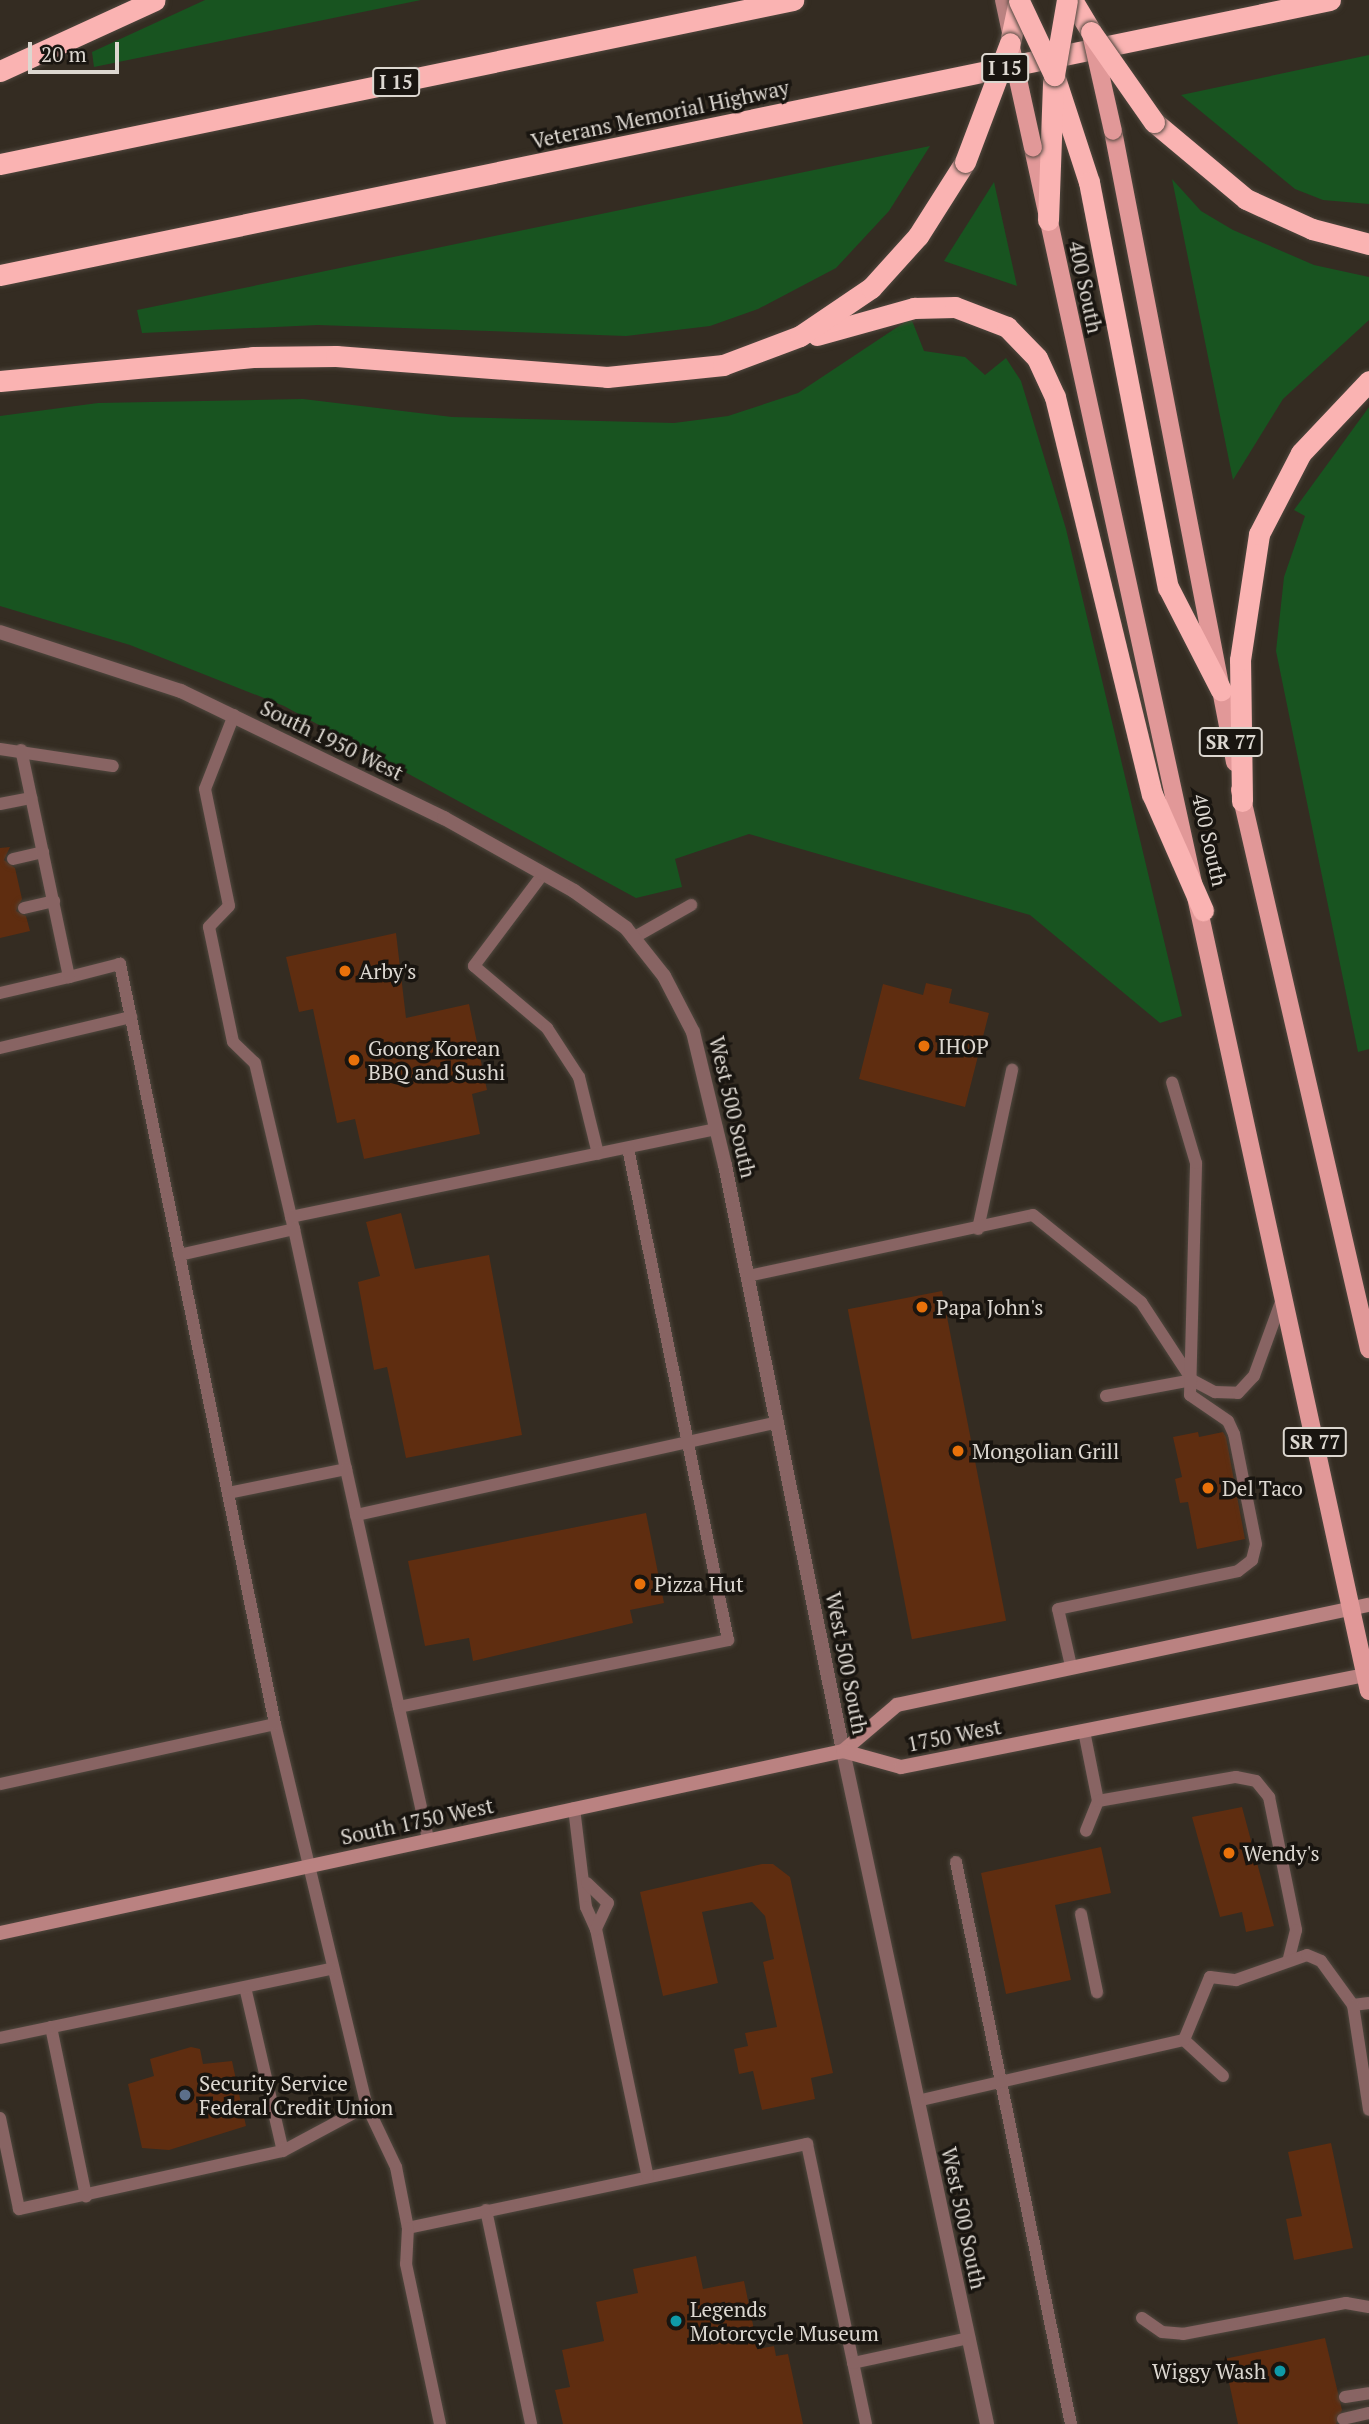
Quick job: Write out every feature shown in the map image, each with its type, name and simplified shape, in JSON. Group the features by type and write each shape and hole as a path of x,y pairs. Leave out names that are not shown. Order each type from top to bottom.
{"highway":[{"path":"0,71 155,0"},
{"name":"I 15","path":"0,164 793,0"},
{"path":"775,348 871,288 918,236 965,162 1010,43 1018,0"},
{"path":"1018,0 1054,75 1077,138 1168,587 1221,690"},
{"path":"1070,0 1154,122 1246,199 1312,229 1369,244"},
{"path":"1048,219 1041,146 1070,0"},
{"name":"Veterans Memorial Highway","path":"0,275 1330,0"},
{"path":"0,381 170,362 336,356 636,377 695,372 934,306 994,319 1037,358 1055,397 1152,794 1203,910"},
{"path":"1242,801 1240,660 1259,534 1301,453 1369,381"}],"main road":[{"path":"1002,0 1010,43 1041,146"},
{"name":"400 South","path":"1084,0 1112,131 1242,801 1369,1349"},
{"name":"400 South","path":"1048,219 1203,910 1349,1608 1368,1680"},
{"name":"1750 West","path":"843,1751 897,1705 1369,1605"},
{"name":"1750 West","path":"843,1751 901,1767 1368,1680"},
{"name":"South 1750 West","path":"0,1933 843,1751"}],"street":[{"name":"South 1950 West","path":"0,632 167,686 234,715 543,874 630,933"},
{"name":"West 500 South","path":"630,933 664,976 693,1032 717,1129 843,1751 988,2424"}],"lane":[{"path":"234,715 205,789 229,906 209,928 233,1042 255,1063 293,1223 428,1840"},
{"path":"0,748 113,766"},
{"path":"21,750 69,977"},
{"path":"0,804 31,798"},
{"path":"13,859 43,852"},
{"path":"543,874 474,966 547,1028 579,1077 598,1154"},
{"path":"24,908 54,901"},
{"path":"630,933 691,905"},
{"path":"0,993 120,964 275,1724 331,1969 367,2106 396,2167 408,2228 406,2264 440,2424"},
{"path":"0,1048 131,1017"},
{"path":"978,1229 1012,1070"},
{"path":"1072,1666 1058,1609 1238,1571 1252,1560 1256,1544 1234,1434 1228,1421 1197,1405 1190,1395 1196,1163 1172,1082"},
{"path":"179,1255 293,1223 717,1129"},
{"path":"399,1707 728,1640 628,1148"},
{"path":"748,1276 978,1229 1033,1215 1071,1241 1141,1302 1192,1380 1215,1392 1238,1393 1262,1365 1284,1291"},
{"path":"1106,1396 1192,1380"},
{"path":"356,1515 778,1422"},
{"path":"228,1493 345,1469"},
{"path":"0,1784 275,1724"},
{"path":"1084,1731 1098,1801 1086,1831"},
{"path":"1098,1801 1236,1777 1256,1781 1269,1797 1296,1930 1289,1958"},
{"path":"574,1808 587,1883 586,1907 596,1929 648,2177"},
{"path":"956,1862 1004,2081 1071,2424"},
{"path":"587,1883 608,1903 596,1929"},
{"path":"1081,1914 1097,1992"},
{"path":"1184,2040 1210,1977 1236,1980 1289,1958 1307,1955 1321,1961 1353,2005 1369,2110"},
{"path":"0,2038 331,1969"},
{"path":"245,1987 283,2151"},
{"path":"1353,2005 1369,2003"},
{"path":"51,2027 86,2196"},
{"path":"917,2101 1184,2040"},
{"path":"1184,2040 1223,2076"},
{"path":"0,2118 19,2209 283,2151 367,2106"},
{"path":"408,2228 807,2144 866,2424"},
{"path":"486,2210 531,2424"},
{"path":"1142,2318 1162,2332 1183,2334 1346,2303 1369,2307"},
{"path":"853,2363 969,2338"},
{"path":"1345,2397 1369,2393"},
{"path":"1343,2419 1369,2413"}],"green space":[{"path":"205,0 421,0 94,67 92,52"},
{"path":"1369,55 1369,204 1323,200 1295,189 1181,95"},
{"path":"930,146 889,211 836,268 758,309 710,326 626,336 318,325 142,333 137,310"},
{"path":"1172,179 1201,211 1233,230 1314,265 1369,277 1369,320 1283,399 1233,480"},
{"path":"994,182 1017,286 944,261"},
{"path":"911,318 924,351 965,357 985,375 1006,358 1021,381 1066,529 1182,1016 1160,1023 1030,915 749,834 675,859 682,887 636,898 284,706 130,645 0,606 0,416 98,403 303,399 452,417 674,423 728,416 798,393"},
{"path":"1369,407 1369,1049 1358,1052 1276,651 1284,577 1305,516 1294,510"}],"building":[{"path":"10,847 4,860 15,868 22,899 16,911 26,916 30,931 0,938 0,848"},
{"path":"396,933 406,1018 469,1004 487,1090 472,1094 480,1134 364,1159 355,1119 337,1123 313,1009 299,1012 286,957"},
{"name":"IHOP","path":"926,983 952,989 949,1003 989,1013 965,1107 859,1079 883,984 923,995"},
{"path":"401,1213 415,1269 489,1255 522,1435 406,1458 387,1367 374,1370 358,1282 380,1276 366,1222"},
{"path":"942,1291 1006,1621 912,1639 848,1309"},
{"name":"Del Taco","path":"1198,1432 1199,1437 1223,1432 1226,1437 1245,1539 1197,1549 1188,1502 1180,1503 1175,1479 1182,1477 1173,1437"},
{"path":"646,1513 664,1603 630,1610 633,1623 473,1661 469,1638 425,1646 408,1561"},
{"name":"Wendy's","path":"1242,1807 1274,1926 1246,1932 1242,1912 1220,1917 1192,1817"},
{"path":"1101,1847 1111,1893 1055,1905 1071,1980 1006,1994 981,1873"},
{"path":"762,1864 773,1864 790,1877 833,2073 811,2078 815,2099 762,2110 753,2071 739,2074 734,2049 748,2046 745,2033 777,2027 763,1962 774,1959 765,1916 752,1902 702,1912 718,1983 663,1996 640,1892"},
{"name":"Security Service Federal Credit Union","path":"191,2047 200,2049 203,2064 232,2061 246,2126 169,2150 142,2148 128,2084 154,2076 150,2059"},
{"path":"1331,2143 1353,2248 1294,2260 1286,2219 1302,2216 1288,2152"},
{"name":"Legends Motorcycle Museum","path":"696,2256 703,2289 744,2281 758,2349 774,2346 776,2356 788,2354 803,2424 563,2424 555,2390 570,2387 562,2350 604,2341 596,2302 638,2293 633,2269"},
{"name":"Wiggy Wash","path":"1325,2338 1342,2410 1336,2424 1238,2424 1224,2359"}],"place":[{"name":"Arby's","path":"345,971"},
{"name":"IHOP","path":"924,1046"},
{"name":"Goong Korean BBQ and Sushi","path":"354,1060"},
{"name":"Papa John's","path":"922,1307"},
{"name":"Mongolian Grill","path":"958,1451"},
{"name":"Del Taco","path":"1208,1488"},
{"name":"Pizza Hut","path":"640,1584"},
{"name":"Wendy's","path":"1229,1853"},
{"name":"Security Service Federal Credit Union","path":"185,2095"},
{"name":"Legends Motorcycle Museum","path":"676,2321"},
{"name":"Wiggy Wash","path":"1280,2371"}]}
